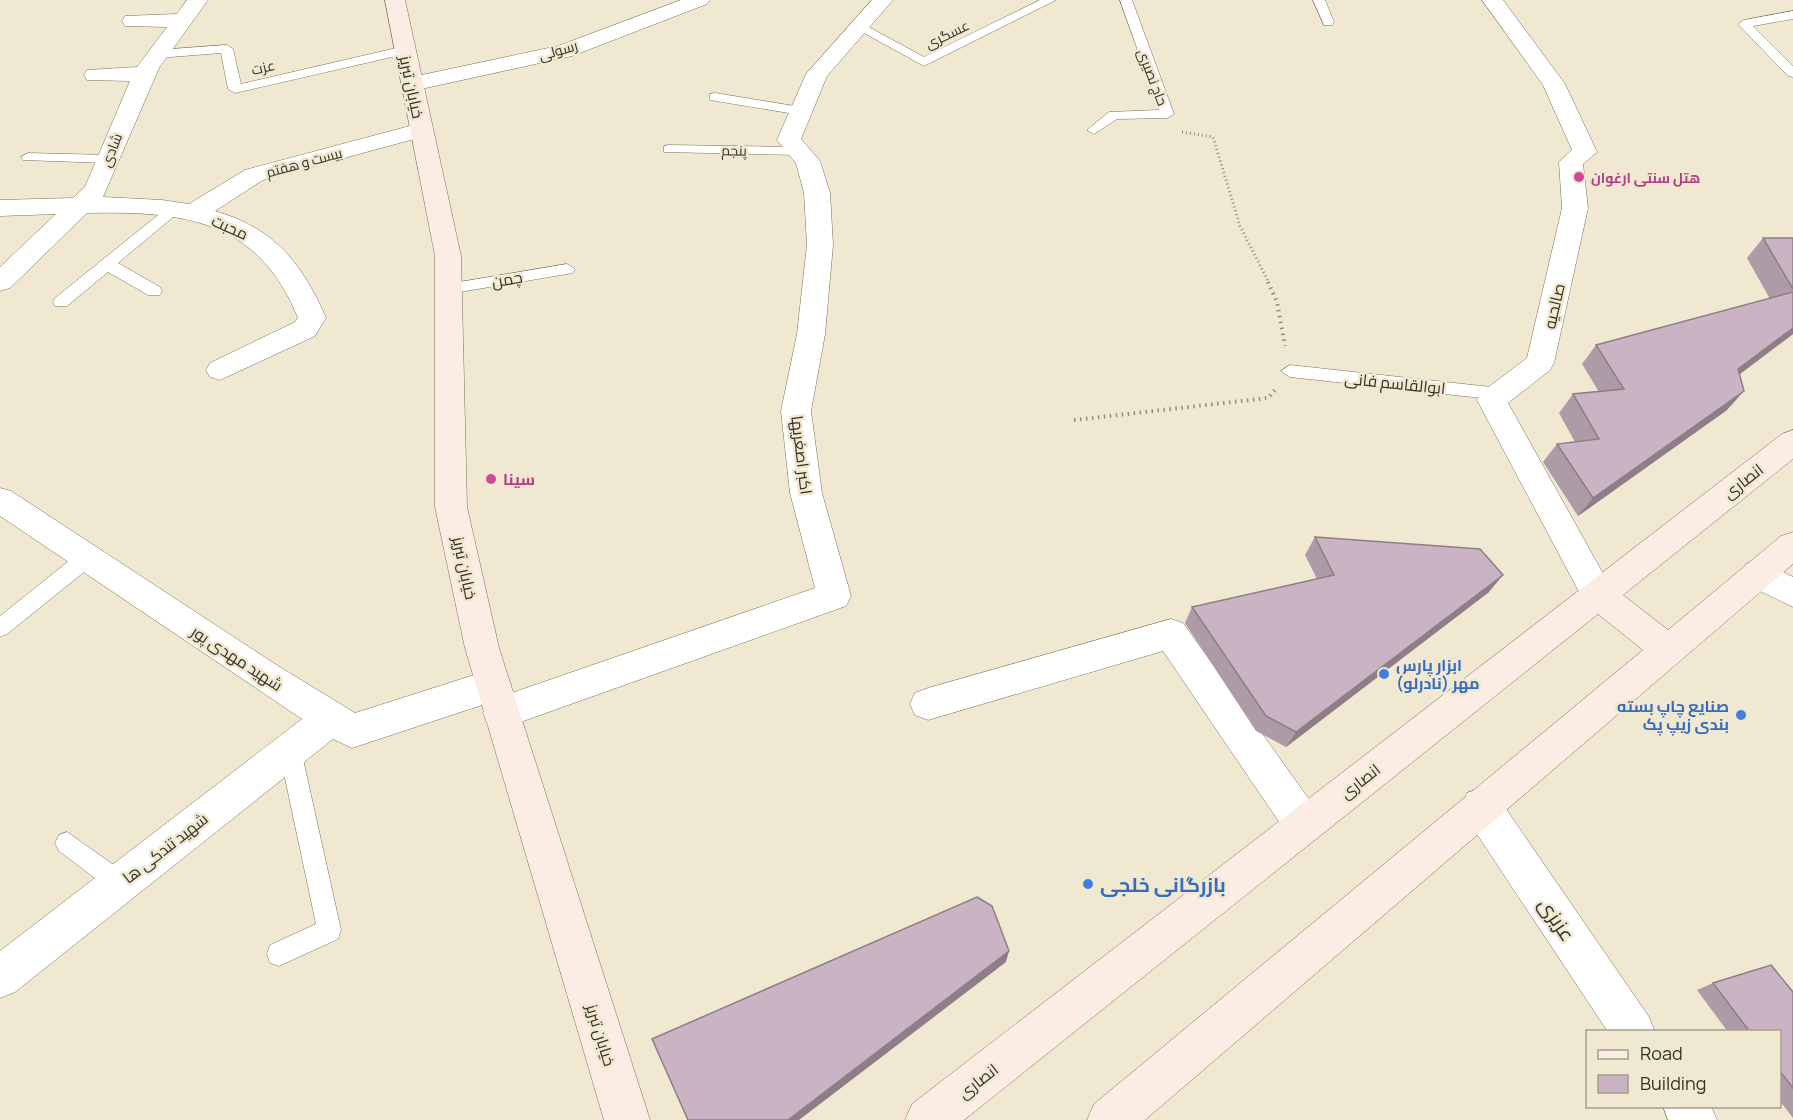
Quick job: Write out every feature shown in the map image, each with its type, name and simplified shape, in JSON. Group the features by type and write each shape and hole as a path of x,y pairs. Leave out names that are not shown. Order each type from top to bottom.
{"main road":[{"name":"خیابان تبریز","path":"394,0 448,256 451,507 482,648 627,1120"},
{"name":"انصاری","path":"928,1120 1793,442"},
{"path":"1110,1120 1793,545"},
{"path":"1598,595 1667,649"}],"street":[{"name":"شادی","path":"0,282 81,207 96,190 144,74 198,0"},
{"name":"رسولی","path":"412,84 564,51 700,0"},
{"name":"اکبر اصغریها","path":"497,699 834,596 806,493 796,411 811,334 820,245 817,193 808,161 789,140 817,74 883,0"},
{"name":"صالحیه","path":"1492,0 1554,84 1585,152 1571,162 1575,208 1540,363 1500,394"},
{"path":"133,21 185,20"},
{"path":"95,75 144,74"},
{"name":"بیست و هفتم","path":"184,211 254,175 421,130"},
{"name":"محبت","path":"0,208 81,207 184,211 251,235 271,252 300,287 312,318 305,329 220,369"},
{"path":"1500,394 1492,400 1598,595"},
{"name":"شهید مهدی پور","path":"0,500 352,731 497,699"},
{"path":"1758,574 1793,593"},
{"path":"928,704 1171,634 1304,825"},
{"name":"شهید تندکی ها","path":"0,977 331,718"},
{"name":"عزیزی","path":"1481,806 1633,1030"}],"lane":[{"name":"عسگری","path":"859,27 924,62 1050,0"},
{"name":"حاج نصیری","path":"1094,130 1114,115 1167,114 1126,0"},
{"path":"1319,0 1328,22"},
{"path":"1793,15 1744,24 1793,73"},
{"name":"عزت","path":"158,54 227,49 235,89 405,50"},
{"path":"715,97 801,111"},
{"name":"پنجم","path":"669,149 799,152"},
{"path":"28,157 108,159"},
{"path":"61,302 107,264 184,211"},
{"path":"107,264 154,291"},
{"name":"چمن","path":"448,289 567,269"},
{"name":"ابوالقاسم فانی","path":"1290,371 1500,394"},
{"path":"0,628 87,558"},
{"path":"279,954 329,930 290,750"},
{"path":"67,843 120,884"}],"path":[{"path":"1074,420 1268,398 1290,371 1276,302 1257,256 1240,226 1213,137 1173,131 1167,114"}],"building":[{"path":"1763,238 1793,238 1793,289"},
{"path":"1793,292 1793,328 1738,369 1744,391 1593,498 1557,444 1599,439 1573,394 1624,389 1596,345"},
{"path":"1315,537 1480,549 1503,575 1296,732 1266,716 1192,607 1334,575"},
{"path":"977,897 992,906 1009,951 788,1120 688,1120 652,1039"},
{"path":"1771,965 1793,992 1793,1088 1781,1073 1781,1030 1748,1030 1713,983"}],"place":[{"name":"هتل سنتی ارغوان","path":"1579,177"},
{"name":"سینا","path":"491,479"},
{"name":"ابزار پارس مهر (نادرلو)","path":"1384,674"},
{"name":"صنایع چاپ بسته بندی زیپ پک","path":"1741,715"},
{"name":"بازرگانی خلجی","path":"1088,884"}]}
